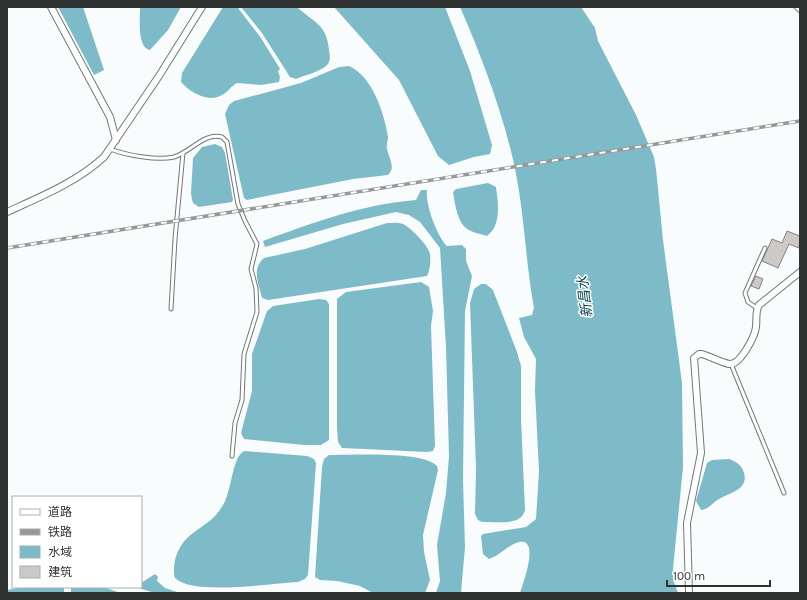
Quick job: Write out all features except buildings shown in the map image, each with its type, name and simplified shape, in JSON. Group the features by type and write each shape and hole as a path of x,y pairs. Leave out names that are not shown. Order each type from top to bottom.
{"street":[{"path":"51,7 110,117 116,140"},
{"path":"7,212 55,189 84,173 96,164 110,149 160,75 202,7"},
{"path":"689,593 687,523 701,454 693,360 696,355 702,354 731,364 742,356 755,333 757,308 761,302 800,272"}],"lane":[{"path":"110,149 122,154 147,157 172,157 183,153 210,136 217,135 224,138 229,148 238,204 245,221 258,244 251,269 256,288 258,312 244,354 242,400 235,423 232,456"},
{"path":"171,309 175,239 183,153"},
{"path":"757,308 748,302 745,293 765,248"},
{"path":"731,364 784,494"}],"water":[{"path":"58,7 83,7 104,70 94,75"},
{"path":"140,7 181,7 168,30 150,50 143,44 141,38"},
{"path":"223,7 238,8 261,38 280,69 278,71 280,77 279,82 261,85 237,83 222,95 211,98 200,96 181,82 182,73"},
{"path":"241,7 297,7 322,29 328,41 330,60 320,70 296,79 290,77 262,33"},
{"path":"334,7 445,7 470,71 492,145 490,154 474,157 449,165 438,156 399,80"},
{"name":"新昌水","path":"460,7 581,7 595,28 598,41 636,115 654,157 663,240 682,383 683,467 673,569 674,582 678,593 520,593 529,561 528,545 524,542 516,543 489,559 483,554 481,536 483,534 526,527 536,519 539,471 535,391 536,359 524,337 519,318 532,315 534,308 515,168 495,97"},
{"path":"349,66 365,78 376,97 384,117 388,137 387,148 392,166 392,169 388,175 353,179 247,200 244,198 225,114 229,105 234,101 301,83 339,67"},
{"path":"215,144 222,147 225,153 233,200 232,202 199,207 193,203 191,194 193,158 202,147"},
{"path":"488,183 496,187 498,213 495,226 487,236 471,231 465,227 457,213 453,192 456,189"},
{"path":"421,190 427,190 430,211 439,235 443,241 447,246 462,245 466,249 466,261 472,276 465,311 463,479 465,547 461,593 436,593 440,581 437,545 446,493 449,456 446,347 440,248 420,222 409,215 396,212 343,224 265,247 263,241 338,215 396,202 416,200"},
{"path":"387,223 403,224 419,237 426,246 430,254 430,268 427,276 268,300 262,298 257,272 260,262 264,258 305,249"},
{"path":"421,282 429,287 433,311 431,326 435,446 433,451 342,448 338,442 337,427 337,299 346,292"},
{"path":"481,284 486,284 493,290 521,366 521,419 525,510 519,519 507,522 482,522 478,520 475,514 476,468 470,303 474,289"},
{"path":"319,299 326,300 329,304 329,440 321,445 304,445 244,439 241,433 252,391 252,354 267,311 273,306"},
{"path":"245,451 307,456 314,459 316,463 308,575 305,579 298,582 253,586 215,587 184,583 174,576 174,564 178,552 190,535 213,518 224,503 238,457"},
{"path":"329,455 403,456 430,461 437,466 438,470 423,535 424,552 430,580 425,593 373,593 360,586 337,581 320,580 315,577 322,467 324,459"},
{"path":"729,459 737,463 743,470 745,476 742,486 701,510 696,501 707,463 712,460"},
{"path":"155,574 158,577 157,581 165,588 180,593 155,593 138,588 142,588 142,582"},
{"path":"18,588 64,588 64,593 7,593 7,590"},
{"path":"71,588 107,588 120,593 71,593"}],"railway":[{"path":"7,248 800,121"}]}
